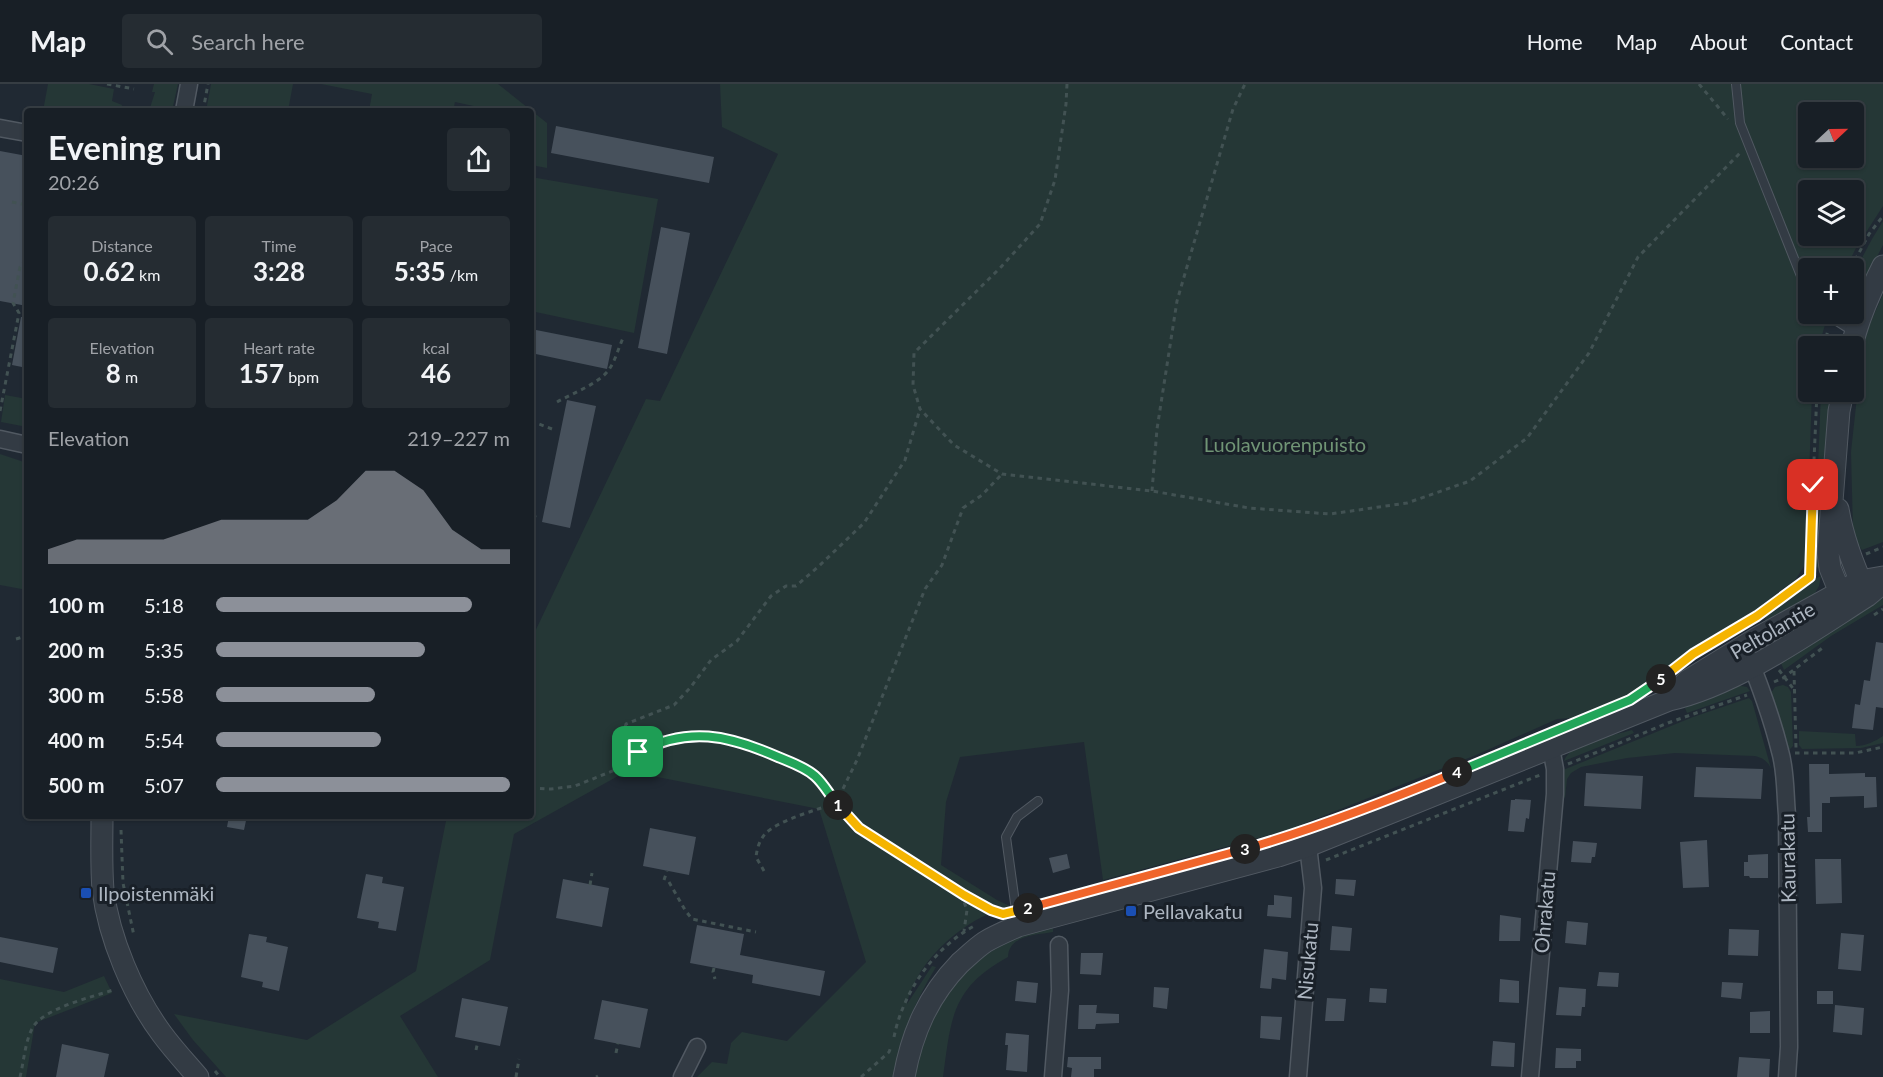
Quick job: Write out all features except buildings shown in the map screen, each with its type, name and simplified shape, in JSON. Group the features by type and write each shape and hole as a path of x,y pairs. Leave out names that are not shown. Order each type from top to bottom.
{"street":[{"path":"185,108 189,84"},
{"path":"0,128 24,132"},
{"path":"1855,336 1870,292 1883,266"},
{"path":"1841,402 1828,553 1830,568 1843,600"},
{"path":"0,439 24,444"},
{"path":"1834,488 1842,533 1873,597"},
{"name":"Peltolantie","path":"1669,699 1737,639 1843,600 1873,597 1883,577"},
{"name":"Peltolantie","path":"904,1077 917,1027 933,995 970,953 1012,917 1278,856 1308,846 1669,699 1690,695 1752,666 1843,600"},
{"name":"Kaurakatu","path":"1737,639 1752,666 1789,753 1787,815 1789,1047 1787,1077"},
{"name":"Ohrakatu","path":"1530,1077 1555,794 1555,769 1551,748"},
{"path":"102,819 104,891 114,936 124,964 132,983 160,1032 206,1074"},
{"name":"Nisukatu","path":"1298,1077 1313,888 1308,846"},
{"path":"1053,1077 1060,990 1059,945"},
{"path":"682,1077 697,1047"}],"lane":[{"path":"1736,84 1740,123 1798,266"},
{"path":"1838,324 1850,336"},
{"path":"1012,917 1006,837 1017,817 1038,801"}],"path":[{"path":"107,84 134,89"},
{"path":"204,108 208,84"},
{"path":"1067,84 1055,180 1040,224 1001,267 914,353 913,385 920,409 954,445 1002,474 1152,491 1249,508 1330,514 1407,502 1470,481 1527,438 1589,353 1638,257 1748,144 1699,84"},
{"path":"1152,491 1157,429 1177,301 1233,109 1245,84"},
{"path":"12,202 24,204"},
{"path":"1856,258 1869,234 1883,216"},
{"path":"0,411 19,313 13,303 20,267 24,263"},
{"path":"557,402 593,384 610,369 624,336"},
{"path":"1812,515 1817,402"},
{"path":"624,762 622,738 626,724 674,705 711,660 737,641 771,596 786,586 796,586 864,523 905,460 920,409"},
{"path":"534,422 552,429"},
{"path":"764,871 756,857 760,840 766,833 796,817 836,803 858,760 925,589 942,565 963,508 982,495 1002,474"},
{"path":"534,519 536,513"},
{"path":"1748,621 1810,577 1810,563"},
{"path":"16,639 24,637"},
{"path":"1684,661 1693,654 1737,639"},
{"path":"1783,678 1827,645"},
{"path":"1776,665 1794,692"},
{"path":"1794,670 1789,753 1855,753 1883,747"},
{"path":"1648,689 1666,676"},
{"path":"534,788 575,786 615,770 644,749 664,741 685,737 712,736 758,748 805,770 819,780 859,828 960,892 991,910 1012,917"},
{"path":"121,827 123,883 136,944"},
{"path":"664,880 667,871"},
{"path":"590,885 592,873"},
{"path":"669,882 692,919 756,932"},
{"path":"960,892 967,910 963,932"},
{"path":"994,918 1012,917"},
{"path":"861,1077 889,1052 903,1005 921,976 949,943 963,932 985,921"},
{"path":"714,968 716,979"},
{"path":"20,1077 30,1034 40,1019 66,1006 113,990"},
{"path":"476,1050 478,1041"},
{"path":"616,1053 618,1043"},
{"path":"516,1077 519,1059"},
{"path":"206,1074 220,1077"}],"green space":[{"path":"48,84 89,84 114,89 112,101 122,105 122,108 44,108"},
{"path":"154,84 178,84 173,108 150,108 155,92 152,92"},
{"path":"211,84 293,84 289,108 207,108"},
{"path":"321,84 498,84 528,108 483,108 455,102 454,108 370,108 372,94"},
{"name":"Luolavuorenpuisto","path":"720,84 1883,84 1883,206 1864,236 1864,180 1798,180 1798,246 1857,246 1851,258 1798,258 1798,324 1825,324 1822,336 1798,336 1798,402 1812,402 1806,563 1794,582 1753,613 1690,652 1679,663 1638,691 1617,702 1571,718 1557,719 1476,755 1288,830 1103,880 1084,742 960,757 946,802 941,865 1012,907 982,917 957,933 935,953 917,977 907,1004 932,966 936,967 910,1019 901,1047 896,1077 697,1077 712,1062 727,1064 731,1043 742,1032 787,1041 866,962 819,809 627,771 514,834 490,960 400,1016 438,1077 226,1077 193,1040 174,1014 307,1040 416,971 446,819 534,819 534,634 646,399 660,401 778,154 722,127"},
{"path":"534,113 547,123 547,168 534,166"},
{"path":"534,178 658,199 634,333 534,312"},
{"path":"1883,221 1883,245 1864,282 1864,258 1862,258"},
{"path":"1883,294 1883,542 1862,550 1857,544 1853,531 1851,452 1856,402 1864,402 1866,333"},
{"path":"5,395 24,398 24,426 1,422"},
{"path":"1821,402 1834,402 1822,567 1818,568 1814,565"},
{"path":"0,454 24,462 24,589 0,585"},
{"path":"1821,576 1814,595 1766,625 1766,617 1807,583"},
{"path":"1883,598 1883,605 1831,636 1784,670 1781,659"},
{"path":"1736,685 1747,687 1750,691 1687,713 1685,708 1699,699"},
{"path":"1783,685 1791,692 1793,746 1790,749 1788,749 1771,693 1775,687"},
{"path":"1749,698 1752,701 1772,772 1766,761 1754,756 1675,753 1627,758 1581,767 1571,773 1567,779 1565,798 1561,795 1563,770 1693,717"},
{"path":"1632,730 1634,733 1564,761 1575,748"},
{"path":"1799,731 1855,734 1856,746 1870,743 1883,736 1883,743 1861,748 1802,749 1799,745"},
{"path":"1053,925 1053,932 1018,940 1013,944 1008,957 989,969 964,993 952,1022 943,1077 914,1077 923,1038 945,996 962,975 981,958 1011,939"},
{"path":"104,976 112,993 35,1023 26,1077 0,1077 0,979 64,992"}],"place":[{"name":"Ilpoistenmäki","path":"86,893"},
{"name":"Pellavakatu","path":"1131,911"}],"route":[{"path":"638,752 664,741 699,735 723,738 758,748 786,760 813,774 859,828 964,895 1003,914 1285,838 1365,810 1630,700 1657,683 1693,654 1757,616 1810,577 1813,485"}]}
